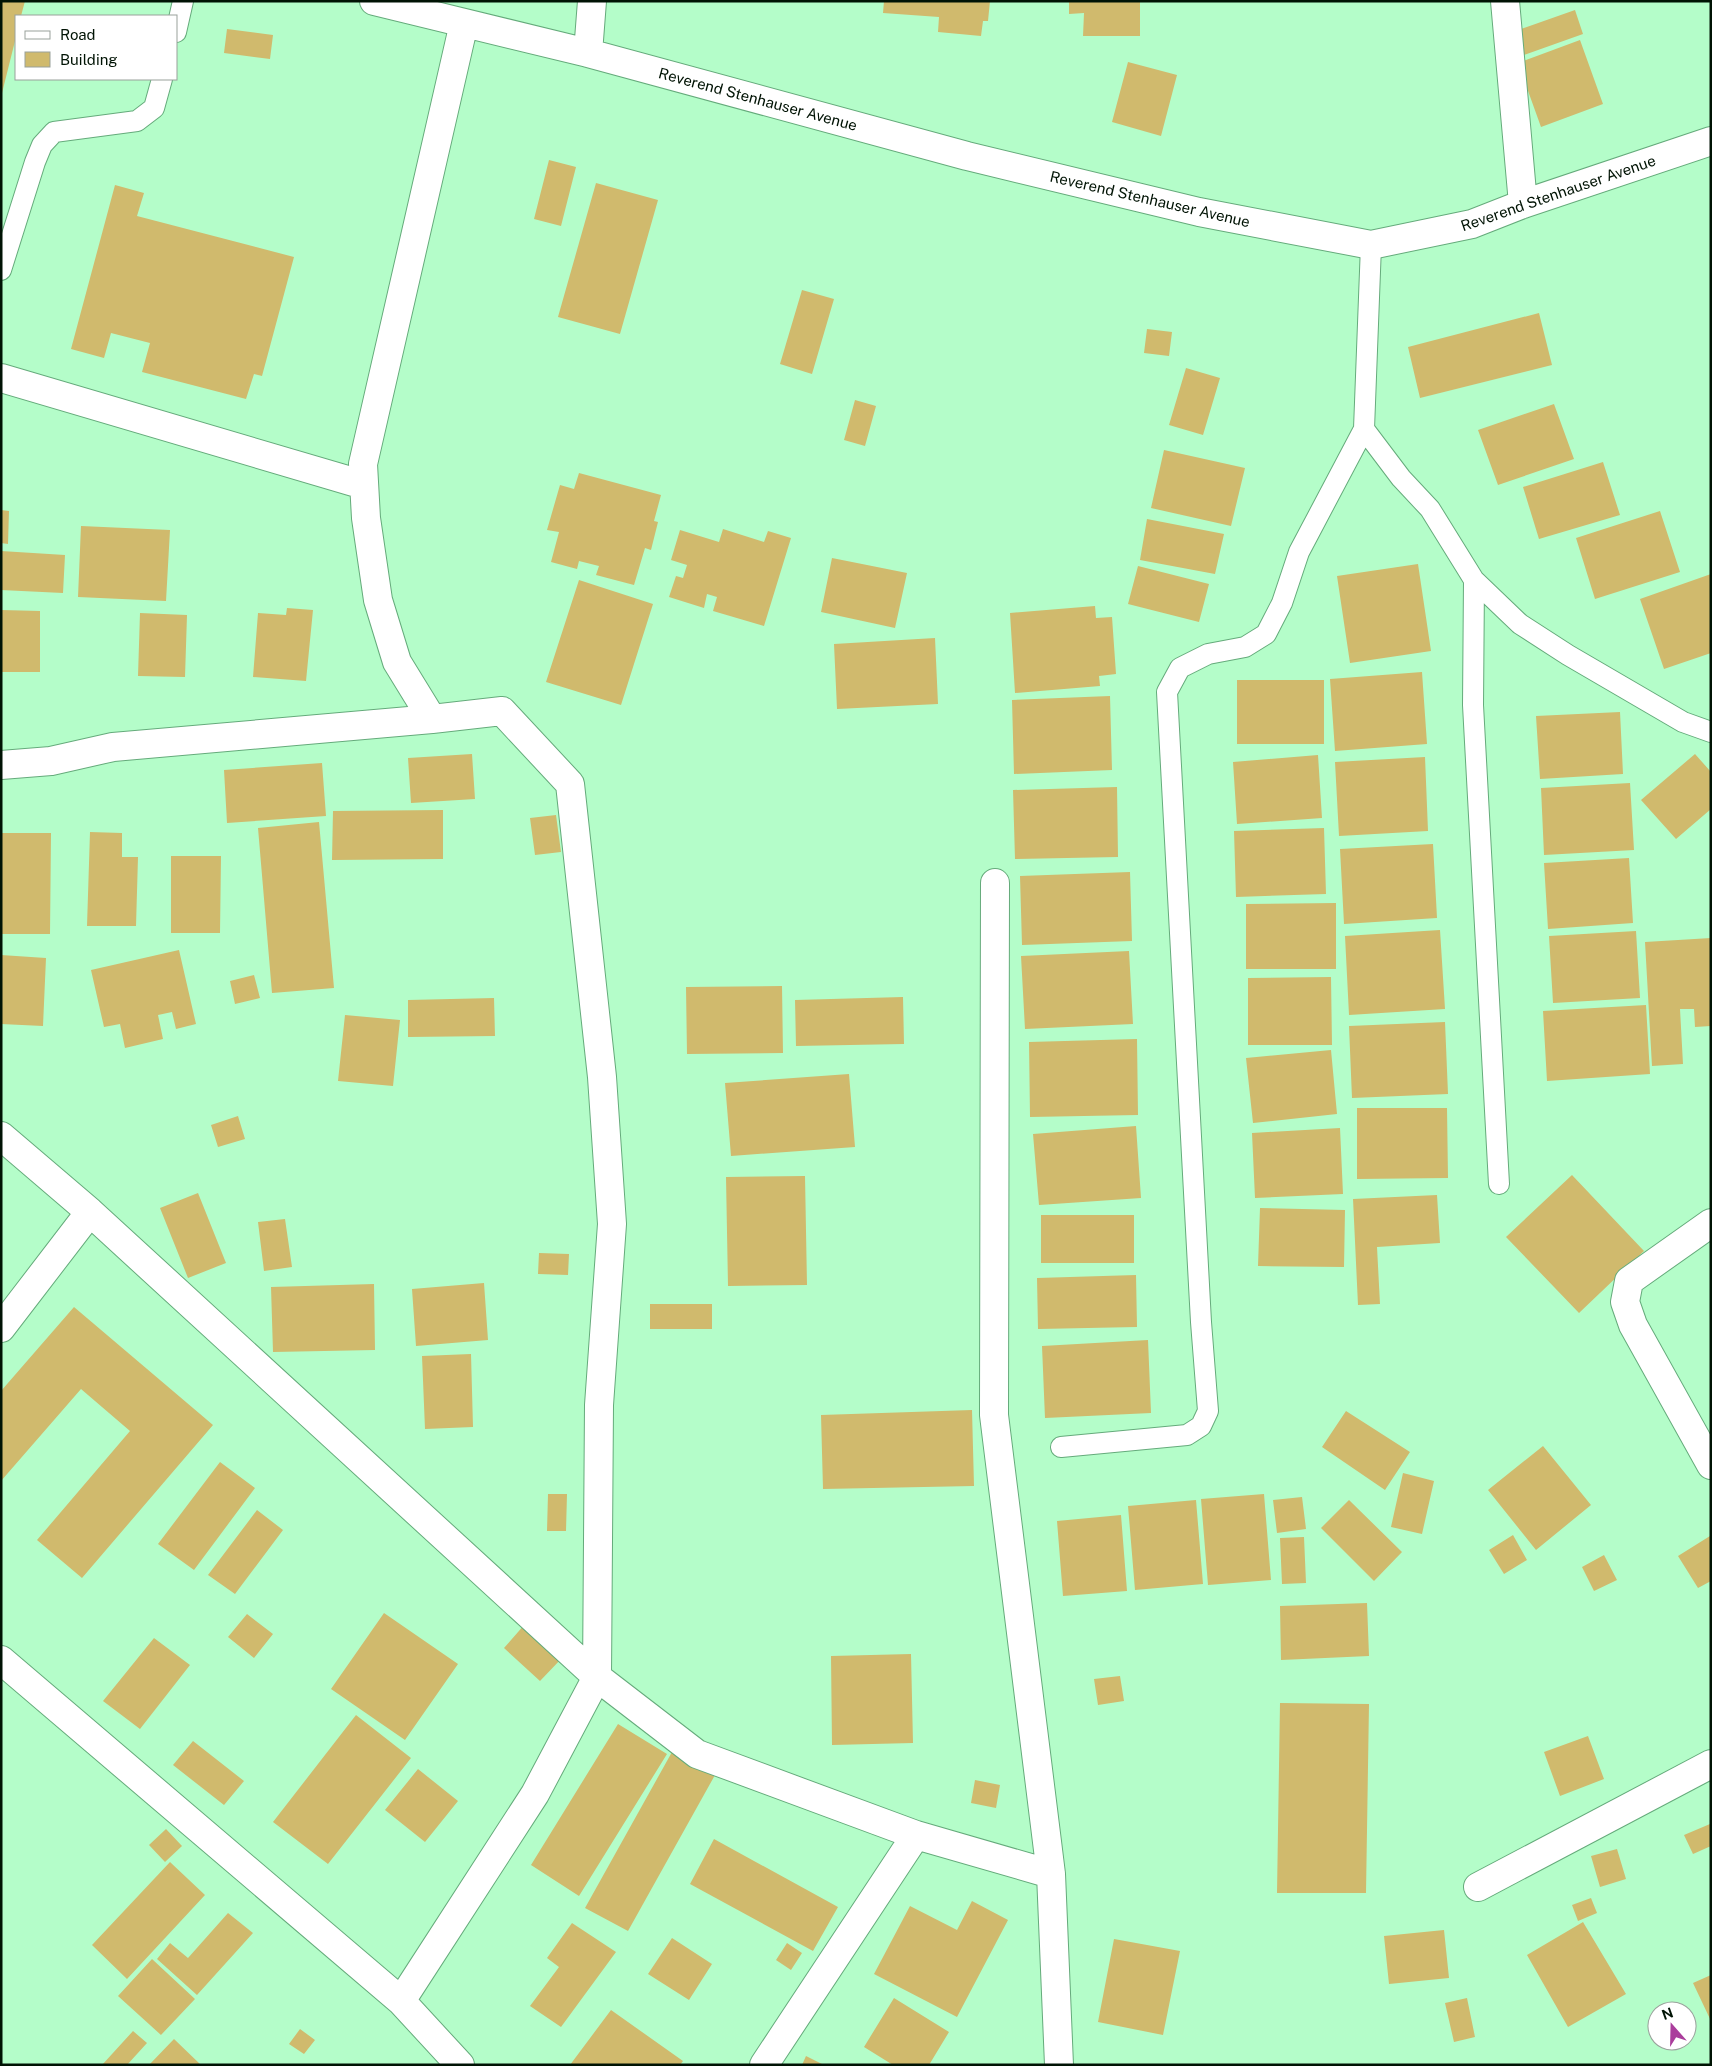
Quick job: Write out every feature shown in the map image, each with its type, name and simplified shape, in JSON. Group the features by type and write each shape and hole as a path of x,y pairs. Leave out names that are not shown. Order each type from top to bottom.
{"street":[{"name":"Reverend Stenhauser Avenue","path":"374,1 588,53 966,156 1199,212 1371,245 1472,224 1523,204 1711,141"},
{"path":"588,53 592,1"},
{"path":"1505,1 1523,204"},
{"path":"432,719 397,662 378,600 366,518 364,464 464,24"},
{"path":"1,378 364,485"},
{"path":"1,765 51,761 113,747 432,719 502,711 570,784 602,1077 612,1224 599,1405 597,1677 535,1794 401,2002"},
{"path":"995,883 994,1415 1051,1874 1059,2065"},
{"path":"1,1136 90,1212 597,1677 697,1754 916,1835 1051,1874"},
{"path":"1,1328 90,1212"},
{"path":"1711,1222 1630,1281 1625,1302 1633,1325 1711,1465"},
{"path":"1,1660 401,2002 460,2065"},
{"path":"1478,1887 1711,1764"},
{"path":"764,2065 916,1835"}],"lane":[{"path":"178,24 184,1"},
{"path":"1,270 42,145 54,132 137,121 154,108 162,80"},
{"path":"1061,1447 1187,1435 1201,1426 1208,1411 1201,1322 1167,692 1180,668 1208,654 1244,647 1266,634 1282,603 1298,552 1364,429 1371,245"},
{"path":"1364,429 1401,478 1430,509 1474,580 1520,624 1568,655 1683,722 1711,732"},
{"path":"1474,580 1473,705 1499,1184"}],"building":[{"path":"1,1 25,1 21,15 15,15 15,41 2,93"},
{"path":"884,1 990,1 988,21 983,21 981,36 938,32 939,17 883,13"},
{"path":"1069,1 1140,1 1140,36 1083,36 1084,13 1069,14"},
{"path":"1575,10 1583,34 1518,57 1510,33"},
{"path":"227,29 273,35 270,59 224,53"},
{"path":"1580,40 1603,104 1541,127 1518,63"},
{"path":"1128,62 1177,75 1161,136 1112,122"},
{"path":"549,160 576,167 561,226 534,219"},
{"path":"596,183 658,200 620,334 558,317"},
{"path":"115,185 144,193 137,216 294,257 262,376 254,374 246,399 142,372 150,343 111,333 104,358 71,349"},
{"path":"802,290 834,299 812,374 780,364"},
{"path":"1539,313 1552,365 1420,398 1408,347"},
{"path":"1147,329 1172,332 1169,356 1144,353"},
{"path":"1186,368 1220,378 1203,435 1169,425"},
{"path":"855,400 876,406 865,446 844,440"},
{"path":"1554,404 1574,459 1498,485 1478,430"},
{"path":"1164,450 1245,468 1231,526 1151,508"},
{"path":"1603,462 1620,515 1539,539 1523,487"},
{"path":"579,473 661,495 654,521 658,522 651,550 645,548 634,585 596,575 599,566 579,561 577,569 551,562 559,532 547,530 560,485 574,489"},
{"path":"1,510 9,511 8,544 1,543"},
{"path":"1660,511 1680,572 1595,599 1576,538"},
{"path":"1147,519 1224,534 1215,574 1140,560"},
{"path":"81,526 170,530 166,601 78,597"},
{"path":"723,529 764,542 768,531 791,538 764,626 713,611 717,597 707,594 704,608 669,597 676,576 683,578 687,565 671,560 680,530 719,542"},
{"path":"1,551 65,555 63,593 1,590"},
{"path":"832,558 907,573 895,628 821,612"},
{"path":"1418,564 1431,651 1350,663 1337,576"},
{"path":"1138,566 1209,584 1199,622 1128,604"},
{"path":"1711,574 1711,653 1664,669 1640,599"},
{"path":"579,580 653,604 621,705 546,682"},
{"path":"1095,606 1096,618 1112,617 1116,674 1099,676 1100,686 1015,693 1010,613"},
{"path":"287,608 313,610 306,681 253,677 258,613 286,615"},
{"path":"1,610 40,611 40,672 1,672"},
{"path":"140,613 187,615 185,677 138,676"},
{"path":"935,638 938,704 837,709 834,644"},
{"path":"1422,672 1427,744 1335,751 1330,679"},
{"path":"1237,680 1324,680 1324,744 1237,744"},
{"path":"1110,696 1112,770 1014,774 1012,700"},
{"path":"1620,712 1623,774 1540,779 1536,716"},
{"path":"472,754 475,799 411,803 408,758"},
{"path":"1695,754 1711,772 1711,809 1676,839 1641,800"},
{"path":"1318,755 1322,818 1237,824 1233,762"},
{"path":"1425,757 1428,831 1339,836 1335,762"},
{"path":"322,763 326,816 227,823 224,770"},
{"path":"1630,783 1634,850 1544,855 1541,788"},
{"path":"1117,787 1118,857 1015,859 1013,790"},
{"path":"443,810 443,859 332,860 333,811"},
{"path":"556,815 561,852 535,855 530,818"},
{"path":"319,822 334,988 272,993 258,828"},
{"path":"1324,828 1326,894 1236,897 1234,831"},
{"path":"90,832 122,833 122,857 138,857 136,926 87,926"},
{"path":"1,833 51,833 50,934 1,934"},
{"path":"1433,844 1437,918 1344,924 1340,849"},
{"path":"171,856 221,856 220,933 171,933"},
{"path":"1629,858 1633,923 1548,929 1544,863"},
{"path":"1130,872 1132,941 1022,945 1020,876"},
{"path":"1336,903 1336,969 1246,969 1246,904"},
{"path":"1440,930 1445,1009 1349,1015 1345,936"},
{"path":"1636,931 1640,998 1553,1003 1549,936"},
{"path":"1711,938 1711,1026 1695,1027 1694,1009 1680,1009 1683,1064 1652,1066 1645,942"},
{"path":"179,950 196,1024 176,1029 172,1012 158,1015 163,1039 125,1048 120,1024 104,1027 91,970"},
{"path":"1129,951 1133,1024 1025,1029 1021,956"},
{"path":"1,955 46,958 43,1026 1,1024"},
{"path":"254,975 260,998 235,1004 230,981"},
{"path":"1331,977 1332,1045 1248,1045 1248,978"},
{"path":"782,986 783,1053 687,1054 686,987"},
{"path":"903,997 904,1044 796,1046 795,1000"},
{"path":"494,998 495,1036 408,1037 408,1000"},
{"path":"1646,1005 1650,1074 1547,1081 1543,1011"},
{"path":"345,1015 400,1020 393,1086 338,1081"},
{"path":"1445,1022 1448,1094 1352,1098 1349,1026"},
{"path":"1137,1039 1138,1115 1030,1117 1029,1042"},
{"path":"1331,1050 1337,1114 1253,1123 1246,1058"},
{"path":"849,1074 855,1147 731,1156 725,1083"},
{"path":"1357,1108 1447,1108 1448,1178 1357,1179"},
{"path":"238,1116 245,1139 218,1147 211,1125"},
{"path":"1136,1126 1141,1198 1039,1205 1033,1134"},
{"path":"1340,1128 1343,1194 1255,1198 1252,1133"},
{"path":"1572,1175 1644,1251 1579,1313 1506,1237"},
{"path":"805,1176 807,1285 728,1286 726,1177"},
{"path":"198,1193 226,1263 188,1278 160,1208"},
{"path":"1437,1195 1440,1243 1377,1247 1380,1304 1358,1305 1353,1199"},
{"path":"1260,1208 1345,1210 1344,1267 1258,1266"},
{"path":"1041,1215 1134,1215 1134,1263 1041,1263"},
{"path":"285,1219 292,1267 264,1271 258,1222"},
{"path":"539,1253 569,1254 568,1275 538,1274"},
{"path":"1136,1275 1137,1327 1038,1329 1037,1278"},
{"path":"484,1283 488,1340 416,1346 412,1289"},
{"path":"374,1284 375,1350 273,1352 271,1287"},
{"path":"650,1304 712,1304 712,1329 650,1329"},
{"path":"74,1307 213,1425 82,1578 37,1540 130,1431 81,1389 1,1481 1,1391"},
{"path":"1148,1340 1151,1413 1045,1418 1042,1346"},
{"path":"471,1354 473,1427 425,1429 422,1356"},
{"path":"972,1410 974,1486 823,1489 821,1415"},
{"path":"1346,1411 1410,1452 1385,1490 1322,1447"},
{"path":"1543,1446 1591,1505 1536,1550 1488,1490"},
{"path":"220,1462 255,1488 194,1570 158,1544"},
{"path":"1403,1473 1434,1481 1422,1534 1391,1527"},
{"path":"548,1494 567,1494 566,1531 547,1531"},
{"path":"1264,1494 1271,1580 1208,1585 1201,1499"},
{"path":"1302,1497 1306,1529 1277,1533 1273,1500"},
{"path":"1196,1500 1203,1584 1135,1590 1128,1506"},
{"path":"1349,1500 1402,1552 1374,1581 1321,1528"},
{"path":"257,1510 283,1530 235,1594 208,1575"},
{"path":"1121,1515 1127,1591 1063,1596 1057,1521"},
{"path":"1513,1535 1527,1560 1504,1574 1489,1550"},
{"path":"1710,1536 1711,1581 1698,1588 1678,1556"},
{"path":"1304,1537 1306,1583 1282,1584 1280,1538"},
{"path":"1604,1555 1617,1580 1594,1591 1582,1567"},
{"path":"1367,1603 1369,1656 1281,1660 1280,1606"},
{"path":"384,1613 458,1664 405,1740 331,1689"},
{"path":"247,1614 273,1634 254,1658 228,1637"},
{"path":"525,1624 562,1658 540,1681 504,1648"},
{"path":"154,1638 190,1665 140,1729 103,1701"},
{"path":"911,1654 913,1743 832,1745 831,1656"},
{"path":"1120,1676 1124,1701 1098,1705 1094,1679"},
{"path":"1280,1703 1369,1704 1366,1893 1277,1893"},
{"path":"356,1715 411,1758 328,1864 273,1822"},
{"path":"618,1724 667,1754 579,1896 531,1865"},
{"path":"1588,1736 1604,1779 1560,1796 1544,1752"},
{"path":"193,1741 244,1781 224,1805 173,1765"},
{"path":"672,1752 715,1775 628,1931 585,1908"},
{"path":"418,1769 458,1801 425,1842 385,1810"},
{"path":"975,1780 1000,1785 996,1808 971,1803"},
{"path":"1710,1824 1711,1846 1693,1854 1684,1835"},
{"path":"166,1829 182,1846 165,1862 149,1845"},
{"path":"714,1839 838,1907 813,1951 690,1884"},
{"path":"1617,1849 1626,1879 1600,1887 1591,1856"},
{"path":"170,1862 205,1895 127,1979 92,1945"},
{"path":"1591,1898 1597,1913 1578,1921 1572,1905"},
{"path":"972,1901 1008,1920 957,2017 874,1974 910,1906 957,1930"},
{"path":"228,1913 253,1933 197,1995 157,1959 170,1943 188,1958"},
{"path":"1583,1922 1626,1994 1568,2027 1527,1955"},
{"path":"572,1923 616,1952 561,2027 530,2006 559,1967 547,1958"},
{"path":"1444,1930 1449,1978 1389,1984 1384,1936"},
{"path":"672,1938 712,1964 689,2000 648,1974"},
{"path":"1114,1939 1180,1951 1163,2035 1098,2022"},
{"path":"787,1943 802,1953 791,1970 776,1960"},
{"path":"152,1959 195,1999 161,2035 118,1996"},
{"path":"1711,1975 1711,2021 1693,1983"},
{"path":"894,1998 949,2032 929,2065 893,2065 864,2047"},
{"path":"1467,1998 1475,2037 1454,2042 1445,2003"},
{"path":"611,2010 683,2061 680,2065 570,2065"},
{"path":"300,2029 315,2040 304,2054 289,2044"},
{"path":"133,2031 147,2043 127,2065 102,2065"},
{"path":"174,2039 201,2065 149,2065"},
{"path":"806,2056 824,2065 802,2065"}]}
